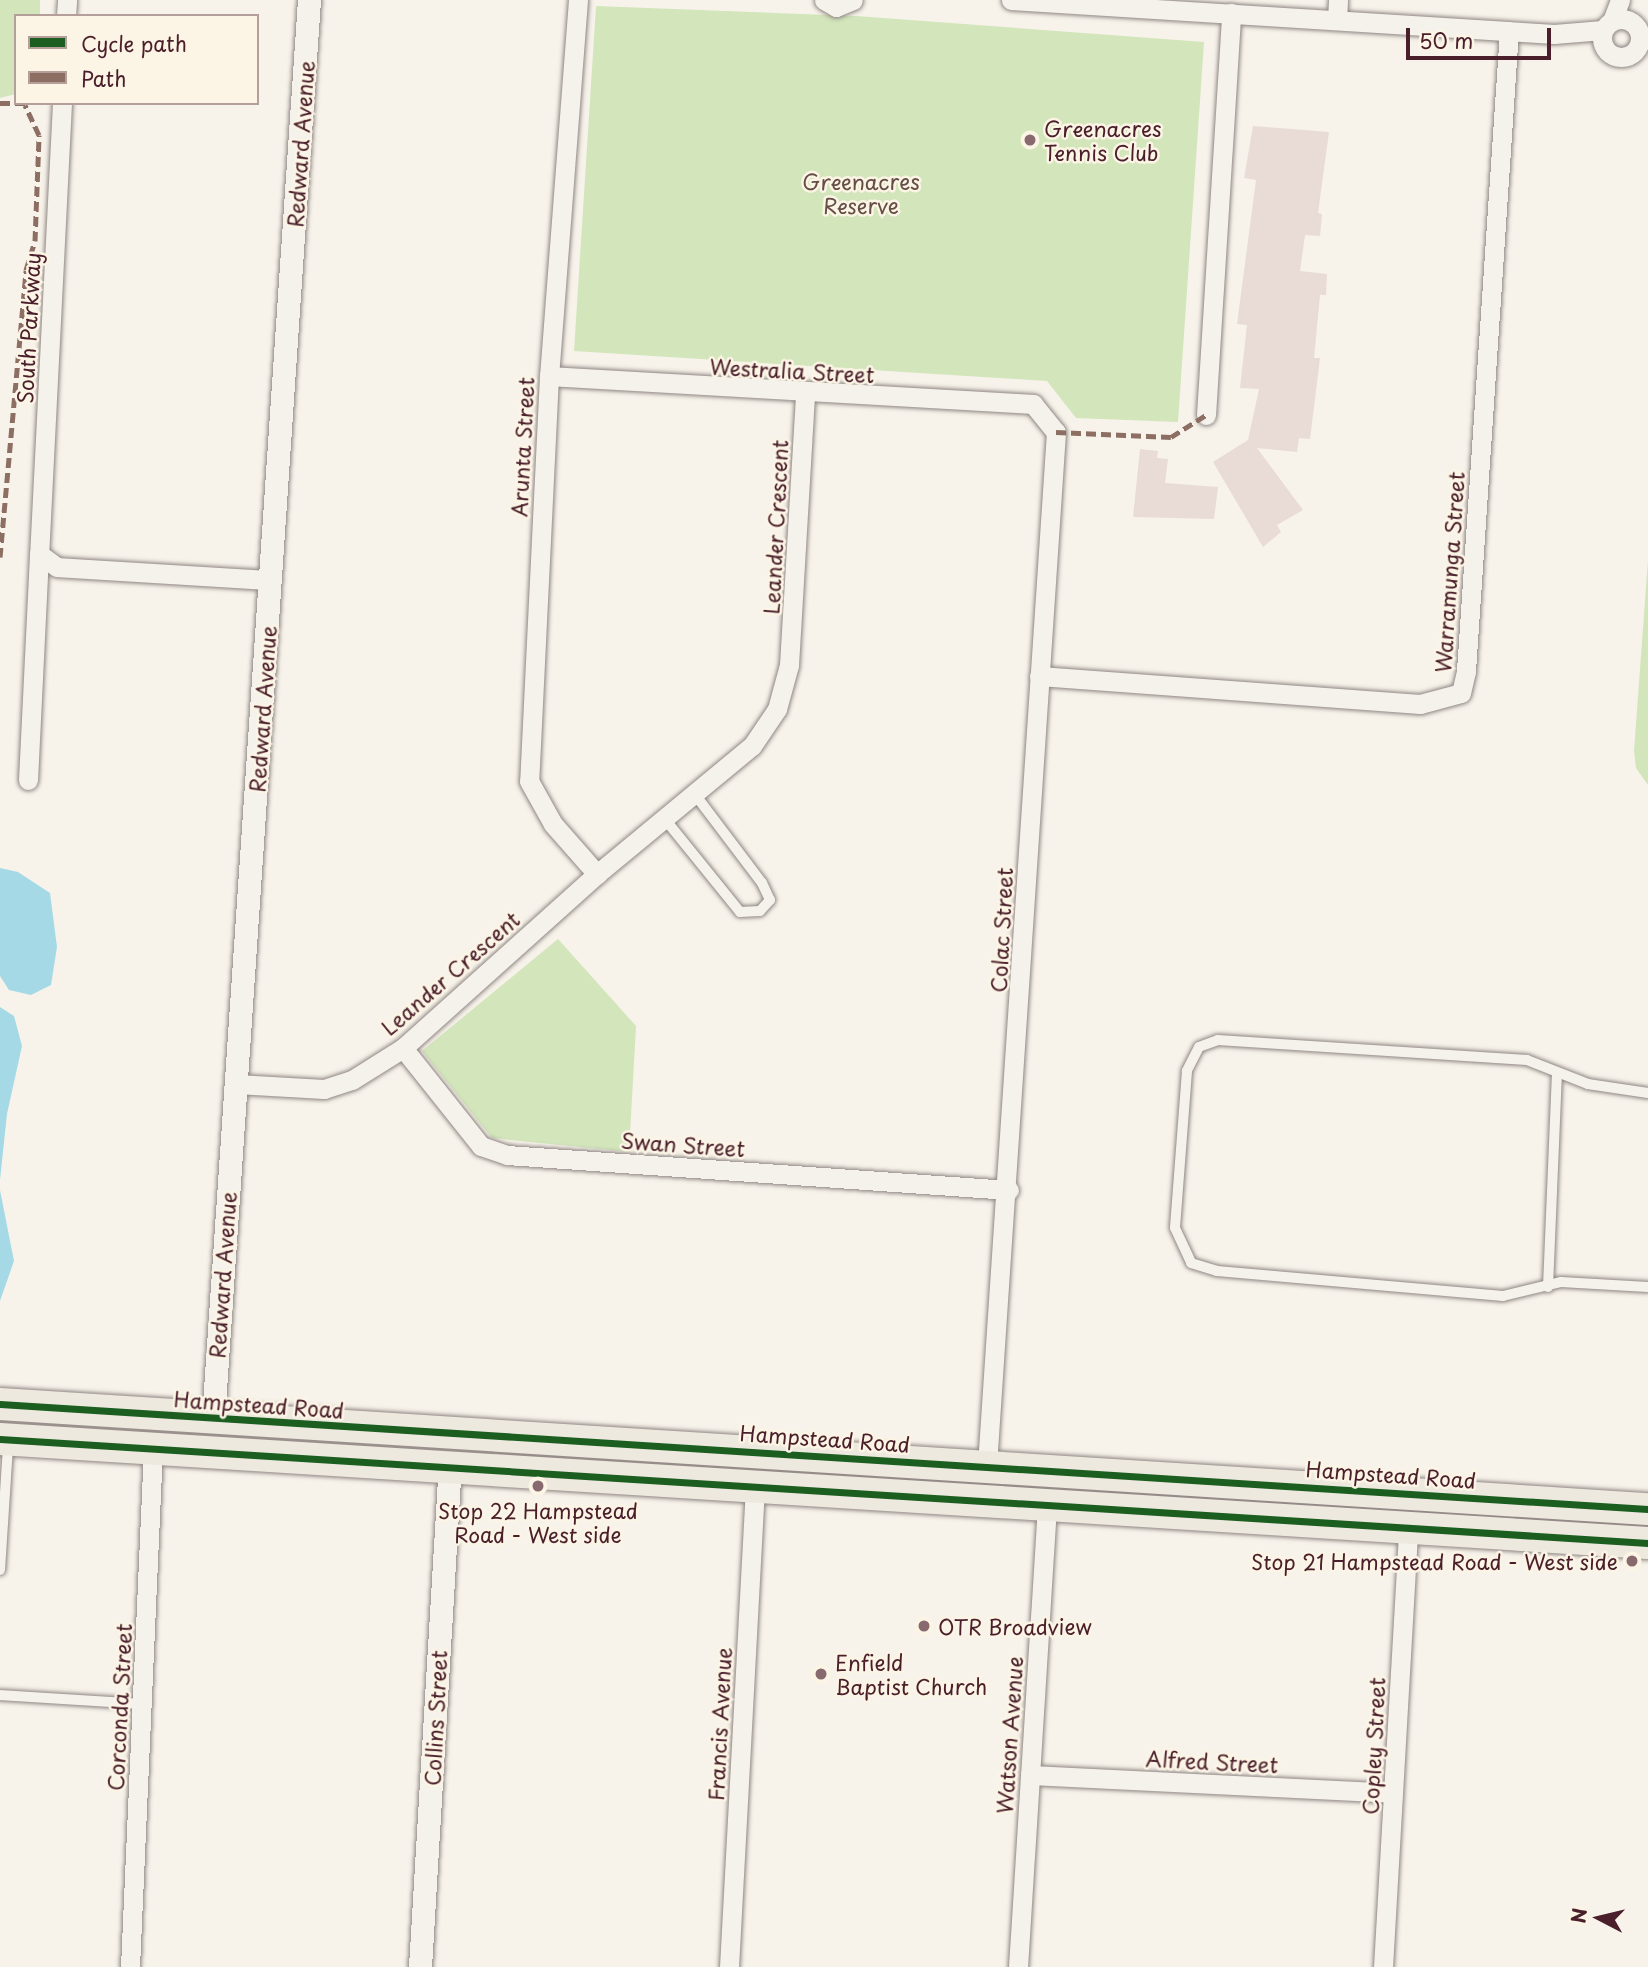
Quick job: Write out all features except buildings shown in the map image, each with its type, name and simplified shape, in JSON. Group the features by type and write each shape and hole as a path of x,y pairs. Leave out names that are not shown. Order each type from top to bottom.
{"highway":[{"name":"Hampstead Road","path":"0,1404 452,1434 760,1450 1648,1509"},
{"path":"153,1449 155,1415"},
{"path":"211,1452 213,1419"},
{"path":"450,1468 452,1434"},
{"path":"4,1439 450,1468 755,1484 1047,1506 1648,1543"},
{"path":"755,1484 760,1450"},
{"path":"985,1500 987,1466"},
{"path":"1047,1506 1049,1470"},
{"path":"1408,1528 1409,1492"}],"street":[{"name":"Redward Avenue","path":"213,1419 309,0"},
{"name":"Arunta Street","path":"578,0 549,376 529,781 553,824 597,874"},
{"path":"824,0 836,7 853,0"},
{"path":"1012,0 1231,13 1337,10 1508,31 1554,34 1606,32 1641,38"},
{"path":"1606,32 1619,0"},
{"path":"1627,0 1641,38"},
{"path":"1206,415 1231,13"},
{"name":"Warramunga Street","path":"1039,676 1420,704 1461,693 1466,671 1508,31"},
{"path":"1606,32 1620,58 1641,38"},
{"name":"South Parkway","path":"29,779 62,105"},
{"name":"Westralia Street","path":"549,376 805,394 1033,404"},
{"name":"Leander Crescent","path":"236,1084 324,1088 352,1080 403,1048 597,874 752,746 777,709 789,665 805,394"},
{"name":"Colac Street","path":"987,1466 1009,1190 1056,432 1033,404"},
{"path":"39,554 57,567 271,580"},
{"name":"Swan Street","path":"403,1048 481,1146 507,1155 1009,1190"},
{"name":"Corconda Street","path":"130,1967 153,1449"},
{"name":"Collins Street","path":"420,1967 450,1468"},
{"name":"Francis Avenue","path":"729,1967 755,1484"},
{"name":"Watson Avenue","path":"1018,1967 1047,1506"},
{"name":"Copley Street","path":"1383,1967 1408,1528"},
{"name":"Alfred Street","path":"1030,1775 1393,1793"}],"lane":[{"path":"664,818 740,912 760,911 770,900 762,883 694,793"},
{"path":"1648,1093 1588,1084 1527,1060 1218,1040 1199,1047 1187,1071 1175,1228 1191,1263 1217,1271 1503,1296 1561,1282 1648,1287"},
{"path":"1548,1287 1557,1073"},
{"path":"0,1570 4,1439"},
{"path":"0,1695 142,1704"}],"green space":[{"path":"0,0 40,0 40,14 14,14 14,94 0,98"},
{"name":"Greenacres Reserve","path":"596,6 856,16 1204,42 1178,422 1076,418 1047,381 574,351"},
{"path":"1648,560 1648,785 1636,768 1634,751"},
{"path":"558,939 636,1026 629,1152 492,1138 422,1051"}],"water":[{"path":"0,868 18,872 50,893 57,947 51,985 31,995 9,990 0,976"},
{"path":"0,1007 14,1016 22,1046 7,1114 0,1180"},
{"path":"0,1190 14,1261 0,1301"}],"marked path":[{"path":"0,103 14,103"},
{"path":"0,557 26,270 35,241 39,135 25,105"},
{"path":"1056,432 1171,437 1206,415"}],"cycle path":[{"path":"0,1404 1648,1509"},
{"path":"0,1439 1648,1543"}],"place":[{"name":"Greenacres Tennis Club","path":"1030,140"},
{"name":"Stop 22 Hampstead Road - West side","path":"538,1486"},
{"name":"Stop 21 Hampstead Road - West side","path":"1632,1561"},
{"name":"OTR Broadview","path":"924,1626"},
{"name":"Enfield Baptist Church","path":"821,1674"}]}
